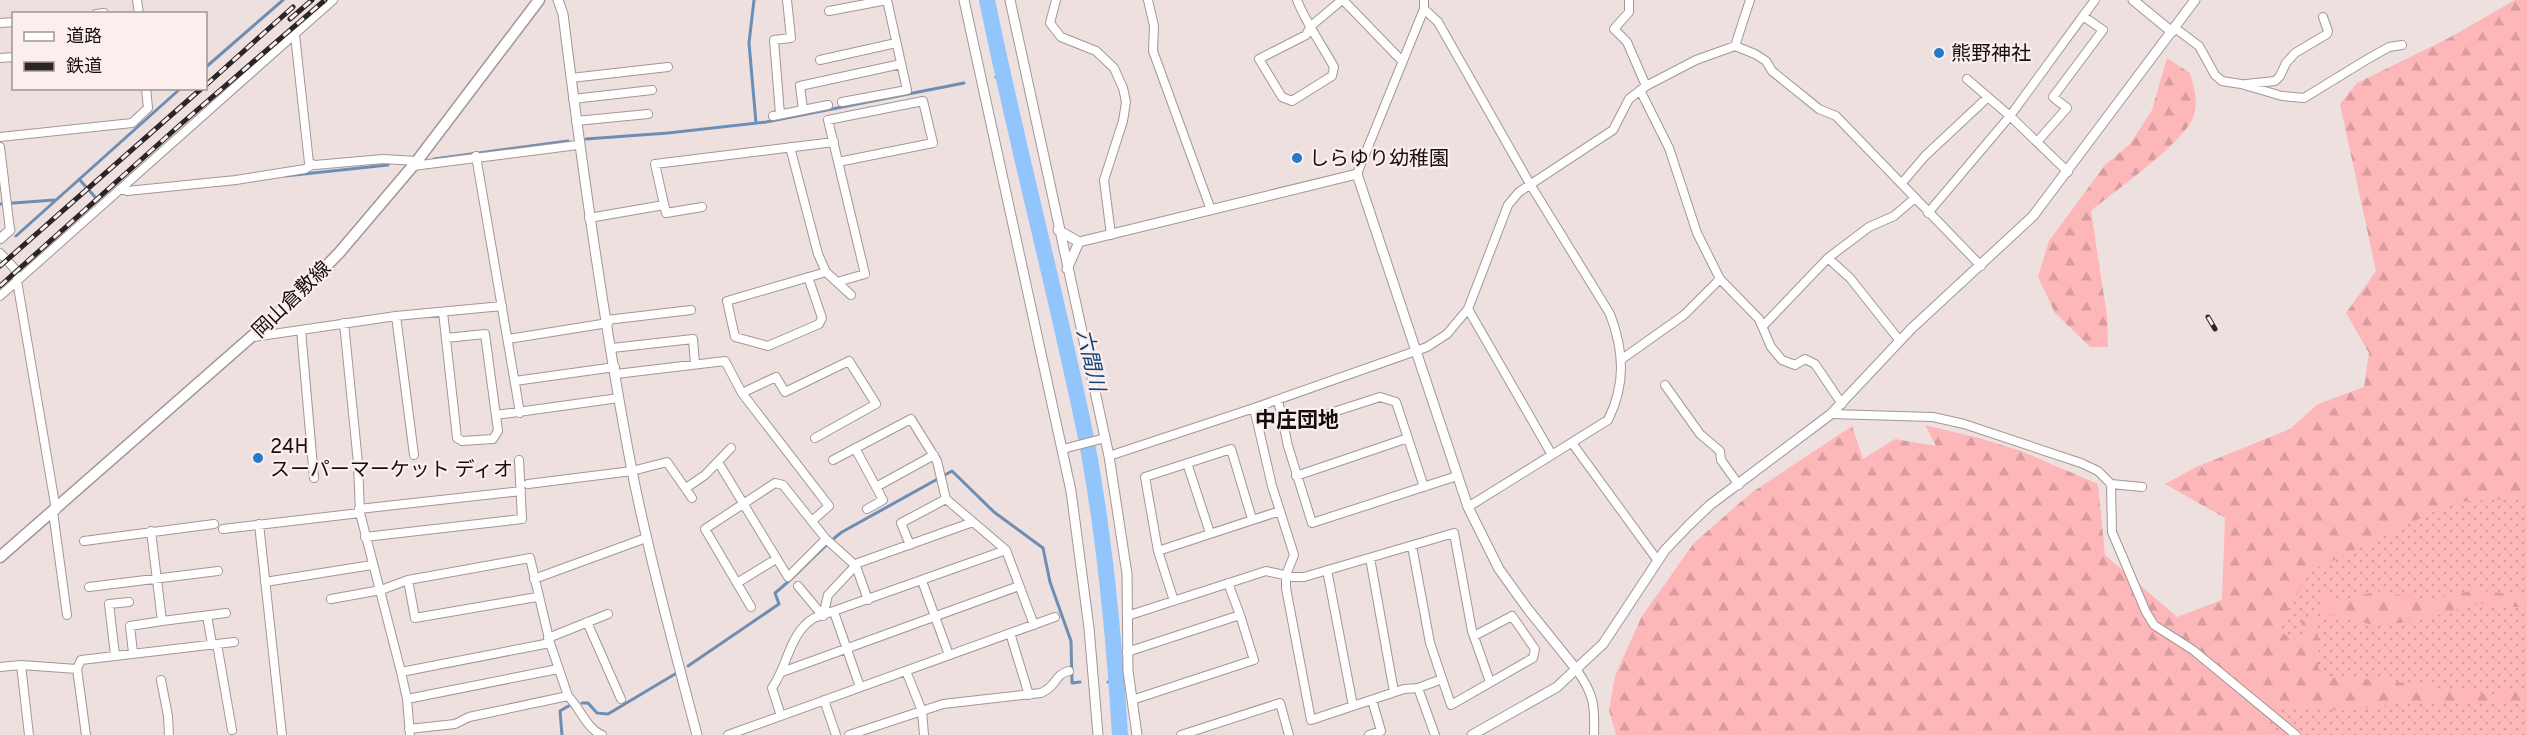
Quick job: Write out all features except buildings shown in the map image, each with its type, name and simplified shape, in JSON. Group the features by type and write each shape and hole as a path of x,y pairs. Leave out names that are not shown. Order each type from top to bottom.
{"main road":[{"name":"岡山倉敷線","path":"0,557 292,302 339,253 415,163 539,0"}],"street":[{"path":"0,296 333,0"},
{"path":"558,0 563,14 589,218 633,471 646,538 697,735"},
{"path":"787,0 791,38 774,40 776,115 828,105"},
{"path":"829,11 887,0 908,90 842,102"},
{"path":"964,0 1063,449 1080,552 1098,735"},
{"path":"1010,0 1101,440 1109,456 1127,574 1128,652 1137,735"},
{"path":"1056,0 1050,22 1061,37 1096,51 1114,68 1123,88 1126,102 1123,121 1104,180 1111,235"},
{"path":"1148,0 1154,26 1153,51 1211,210"},
{"path":"1297,0 1311,26 1334,67 1332,76 1292,101 1282,97 1259,59 1306,35 1311,26 1342,0 1402,61"},
{"path":"1629,0 1629,12 1614,29 1627,42 1643,88 1669,148 1697,233 1720,279 1763,326 1771,347 1782,360 1795,365 1805,359 1815,364 1842,404"},
{"path":"1735,46 1750,0"},
{"path":"1928,213 2010,116 2095,0"},
{"path":"2133,0 2199,46 2215,75 2222,81 2282,96 2304,98 2389,47 2402,45"},
{"path":"1472,735 1557,687 1603,644 1658,561 1689,525 1832,414 1947,294 1981,266 2033,216 2195,0"},
{"path":"1424,4 1357,174 1468,507 1499,569 1527,609 1589,686 1593,698 1594,735"},
{"path":"1424,4 1438,22 1530,184 1610,314 1618,336 1622,359 1622,380 1617,403 1608,420 1468,507"},
{"path":"2037,142 2067,108 2053,97 2103,30 2084,16"},
{"path":"2241,84 2275,81 2295,53 2327,34 2323,16"},
{"path":"295,35 309,163 312,165"},
{"path":"820,60 896,43"},
{"path":"1109,456 1416,352 1447,334 1468,309 1508,205 1519,192 1613,130 1629,99 1643,88 1696,60 1735,46 1766,61 1772,71 1819,109 1836,116 1981,266"},
{"path":"803,109 800,86 901,64"},
{"path":"571,78 668,67"},
{"path":"1967,78 2068,172"},
{"path":"0,136 132,123 148,108 146,90"},
{"path":"573,99 652,90"},
{"path":"1902,183 1925,156 1988,97"},
{"path":"837,282 865,274 838,162 834,142 828,120 923,101 933,143 838,162"},
{"path":"576,121 648,114"},
{"path":"702,207 666,213 655,164 834,142"},
{"path":"121,189 128,191 236,180 305,170 312,165 384,159 415,163 578,145"},
{"path":"0,147 10,230 0,239"},
{"path":"790,147 818,254 826,272 851,295"},
{"path":"476,156 520,413"},
{"path":"1058,230 1079,242 1357,174"},
{"path":"1763,326 1828,258 1869,226 1894,216 1915,198"},
{"path":"589,218 664,205"},
{"path":"1067,269 1079,242"},
{"path":"0,253 15,269 54,511 67,615"},
{"path":"1828,258 1850,278 1900,341"},
{"path":"808,277 822,318 819,324 768,346 735,337 727,301 808,277 826,272"},
{"path":"1622,359 1684,315 1720,279"},
{"path":"253,337 396,316 502,306"},
{"path":"1468,309 1552,455"},
{"path":"508,339 691,310"},
{"path":"443,312 457,438 462,441 493,439 498,431 485,334 446,338"},
{"path":"396,316 414,455"},
{"path":"344,323 358,463 360,511 401,672 407,699 410,732 455,724 469,717 568,696"},
{"path":"301,330 314,478"},
{"path":"612,348 693,339 695,364"},
{"path":"515,381 725,361 742,393 829,506 813,520"},
{"path":"742,393 776,377 785,392 849,361 876,404 815,438"},
{"path":"1665,385 1700,434 1719,452 1721,460 1739,485"},
{"path":"1284,428 1380,397 1396,402 1424,487"},
{"path":"496,415 620,398"},
{"path":"1278,400 1296,476 1312,523 1456,476"},
{"path":"1254,408 1272,486 1294,555 1286,575 1286,588 1311,720 1394,692 1418,688 1442,679"},
{"path":"1832,414 1933,417 1964,423 2081,463 2098,471 2111,484 2142,487"},
{"path":"833,460 910,419 933,455 945,499 1006,550 1034,625"},
{"path":"1296,476 1408,438"},
{"path":"1063,449 1101,440"},
{"path":"1572,443 1658,561"},
{"path":"686,488 705,475 731,448"},
{"path":"855,448 883,500 867,509"},
{"path":"1174,601 1158,551 1145,477 1231,449 1252,519"},
{"path":"876,487 933,455"},
{"path":"365,537 522,519 519,460"},
{"path":"528,484 633,471 666,462 692,498"},
{"path":"718,462 788,577 829,541"},
{"path":"1187,463 1210,533"},
{"path":"751,607 705,529 775,483 783,485 829,541 856,566 868,600"},
{"path":"2111,484 2112,532 2146,612 2154,625 2193,650 2296,735"},
{"path":"223,529 520,491"},
{"path":"910,545 901,523 945,499"},
{"path":"1158,551 1280,511"},
{"path":"824,616 828,595 856,566 973,522"},
{"path":"84,541 214,524"},
{"path":"259,524 282,735"},
{"path":"150,531 162,621"},
{"path":"1127,616 1266,571 1304,577 1454,533 1474,636 1490,682"},
{"path":"534,579 646,538"},
{"path":"1412,546 1430,643 1451,705 1533,658 1535,649 1512,616 1474,636"},
{"path":"781,716 772,688 782,672 794,641 806,623 1006,550"},
{"path":"331,599 381,590 408,580 530,558 537,597 568,696 580,708 593,731 602,735"},
{"path":"1370,558 1394,692"},
{"path":"737,583 776,559"},
{"path":"265,582 372,565"},
{"path":"1327,570 1353,706"},
{"path":"89,587 218,571"},
{"path":"408,580 415,618 537,597"},
{"path":"921,581 949,655"},
{"path":"1132,700 1254,660 1228,583"},
{"path":"798,586 824,616"},
{"path":"782,672 1019,586"},
{"path":"115,656 110,604 129,602"},
{"path":"834,612 860,687"},
{"path":"133,653 130,626 226,613"},
{"path":"401,672 549,640 608,614"},
{"path":"1128,652 1240,615"},
{"path":"207,616 232,730"},
{"path":"728,735 1055,617"},
{"path":"587,622 621,699"},
{"path":"1010,633 1029,695"},
{"path":"86,735 77,669 81,660 234,642"},
{"path":"0,667 21,665 77,669"},
{"path":"21,665 29,735"},
{"path":"407,699 558,669"},
{"path":"906,671 921,711 924,735"},
{"path":"849,735 943,704 1029,695 1052,689 1057,678 1070,671"},
{"path":"161,680 169,735"},
{"path":"1418,688 1435,735"},
{"path":"824,700 836,735"},
{"path":"1369,735 1381,731 1372,700"},
{"path":"1181,735 1280,703 1288,735"}],"green space":[{"path":"2515,0 2527,0 2527,498 2454,502 2309,572 2278,629 2292,640 2303,634 2301,621 2315,620 2319,642 2318,668 2326,675 2335,678 2384,680 2491,695 2527,688 2527,704 2405,702 2350,711 2283,706 2267,723 2283,735 1616,735 1609,710 1615,676 1642,616 1694,543 1751,493 1852,426 1863,459 1895,439 1936,446 1925,425 2021,451 2098,484 2105,555 2177,617 2222,600 2225,518 2165,484 2194,468 2290,429 2318,404 2364,387 2369,353 2346,313 2376,271 2340,104 2357,83 2447,39"},
{"path":"2167,58 2190,73 2195,95 2195,112 2176,141 2091,211 2107,316 2108,347 2090,347 2055,313 2038,277 2049,241 2105,165 2130,144 2152,110"},
{"path":"2527,487 2527,690 2490,697 2335,680 2317,669 2304,636 2291,643 2273,630 2306,569 2418,507"},
{"path":"2324,589 2334,603 2376,591 2431,600 2475,590 2527,596 2527,608 2475,603 2427,619 2378,626 2325,614 2318,594"},
{"path":"2404,700 2527,702 2527,735 2279,735 2262,724 2282,702"}],"waterway":[{"path":"207,66 283,0"},
{"path":"754,0 749,43 756,123"},
{"name":"六間川","path":"987,0 1093,475 1108,586 1120,735"},
{"path":"996,77 1004,76"},
{"path":"586,139 766,122 964,83"},
{"path":"16,236 179,90"},
{"path":"434,159 568,141"},
{"path":"285,176 388,165"},
{"path":"79,179 95,197"},
{"path":"0,204 54,200"},
{"path":"688,666 779,604 775,593 842,532 952,471 994,512 1043,548 1050,582 1071,641 1072,683 1080,682"},
{"path":"582,703 588,703 597,713 608,714 675,674"},
{"path":"1108,682 1117,681"},
{"path":"562,735 560,711 572,704"}],"railway":[{"path":"290,19 312,0"},
{"path":"0,286 181,124 325,0"},
{"path":"207,84 293,7"},
{"path":"0,266 200,90"},
{"path":"2208,317 2215,329"}],"place":[{"name":"熊野神社","path":"1939,53"},
{"name":"しらゆり幼稚園","path":"1297,158"},
{"name":"24H スーパーマーケット ディオ","path":"258,458"}],"district":[{"name":"中庄団地","path":"1297,420"}]}
